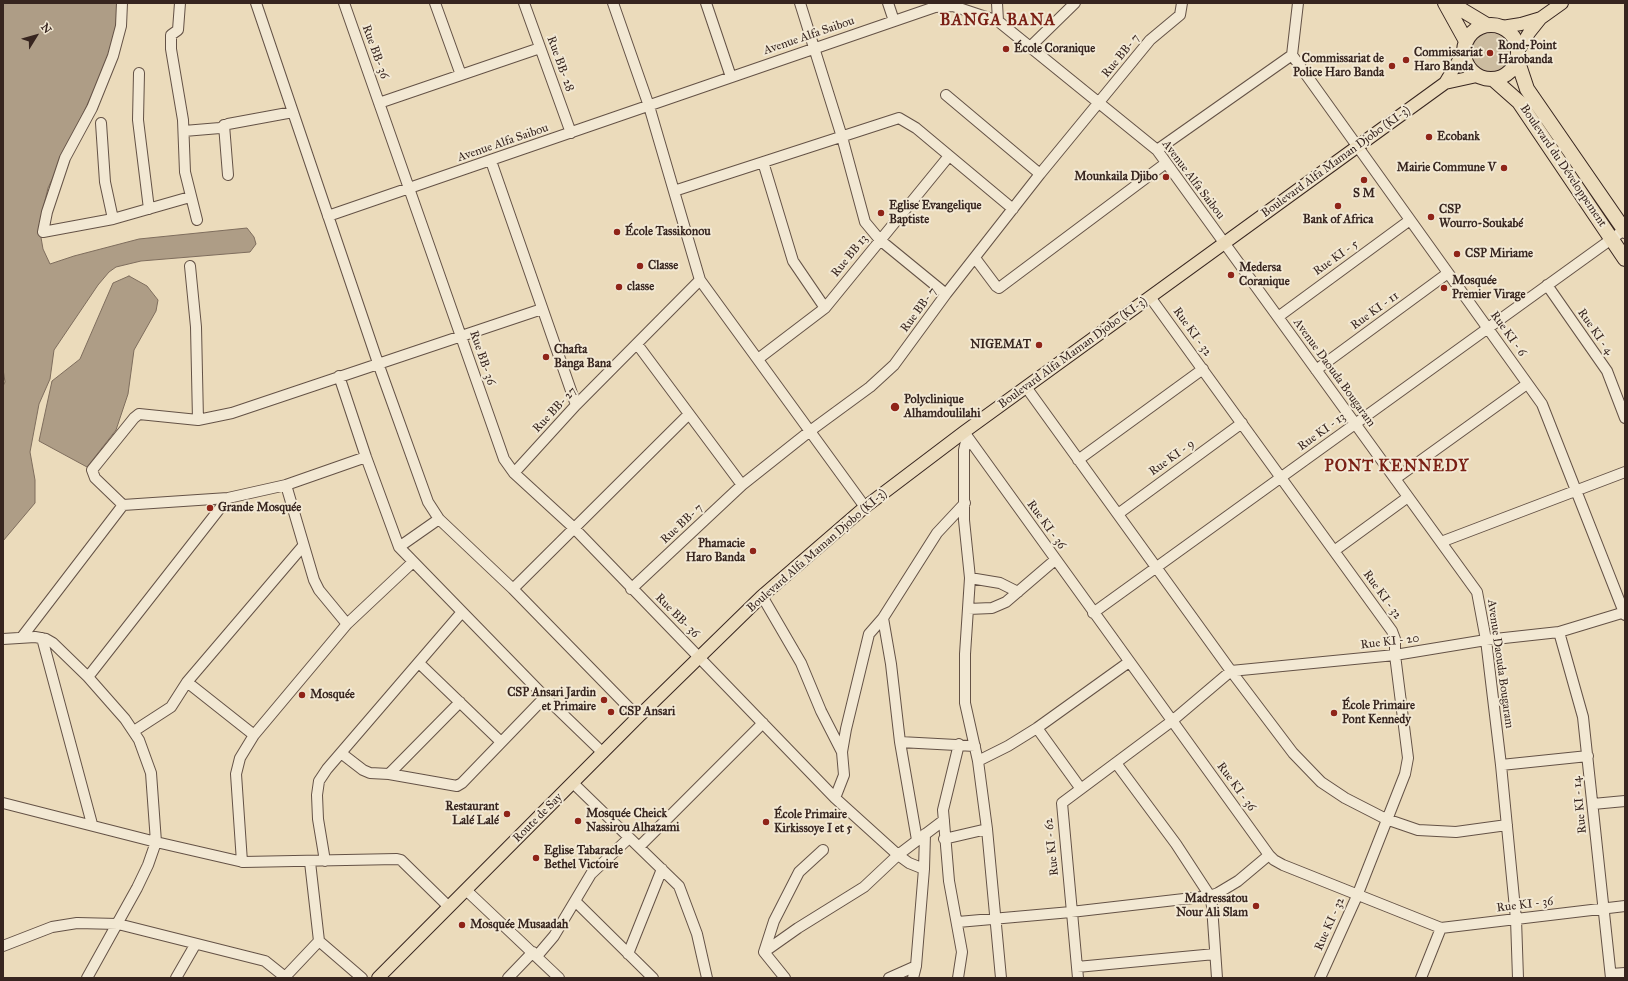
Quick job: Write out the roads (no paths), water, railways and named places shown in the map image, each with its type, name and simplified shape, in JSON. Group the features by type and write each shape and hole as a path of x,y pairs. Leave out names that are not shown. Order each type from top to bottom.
{"highway":[{"path":"1445,3 1465,47 1465,62 1470,70 1477,76 1493,80 1508,73 1518,55 1516,41 1510,33 1502,27 1487,25 1457,7 1454,3"},
{"path":"1465,47 1474,30 1487,25"},
{"name":"Boulevard du Développement","path":"1518,55 1527,89 1624,230"},
{"name":"Boulevard du Développement","path":"1493,80 1519,102 1625,259"}],"main road":[{"path":"1518,55 1529,33 1541,18 1562,3"},
{"path":"1502,27 1541,18"},
{"name":"Boulevard Alfa Maman Djobo (KI-3)","path":"1445,83 1465,47"},
{"name":"Boulevard Alfa Maman Djobo (KI-3)","path":"699,658 762,596 865,507 965,434 1026,387 1445,83 1477,76"},
{"name":"Route de Say","path":"378,978 638,717 699,658"}],"street":[{"path":"122,3 121,26 113,56 92,108 65,158 47,212 43,232 112,219 190,197"},
{"path":"180,3 178,30 171,35 170,40 184,131 185,172 196,220"},
{"path":"256,3 423,492 439,519 513,589 638,717"},
{"name":"Rue BB- 36","path":"344,3 504,459 514,473 574,528 835,798 898,855 909,863 924,869"},
{"path":"434,3 461,75"},
{"name":"Rue BB- 28","path":"524,3 571,133"},
{"path":"613,3 649,106 700,280 865,507"},
{"path":"706,3 731,77"},
{"path":"800,3 842,137 862,215 869,228 880,240 946,294"},
{"path":"888,3 894,21"},
{"path":"998,3 998,21"},
{"path":"1030,47 1075,3"},
{"name":"Rue BB- 7","path":"632,589 742,485 810,430 870,387 894,365 946,294 1040,174 1150,40 1180,15 1182,3"},
{"path":"1157,150 1292,55 1298,3"},
{"name":"Avenue Alfa Saibou","path":"328,216 944,5 953,6 998,21 1157,150 1224,243"},
{"path":"379,103 540,48"},
{"name":"Rue KI - 6","path":"1292,55 1542,404 1625,613"},
{"path":"139,73 138,120 149,209"},
{"path":"946,95 1040,174"},
{"path":"184,131 220,128 293,112"},
{"path":"674,191 842,137 891,119 898,118 916,128 1013,209"},
{"path":"101,123 105,182 112,219"},
{"path":"224,126 228,175"},
{"name":"Rue BB 13","path":"758,359 825,308 949,156"},
{"path":"490,161 576,406"},
{"path":"763,162 793,261 825,308"},
{"path":"975,258 999,288 1166,163"},
{"name":"Rue KI - 5","path":"1278,317 1410,220"},
{"name":"Rue KI - 13","path":"1093,613 1624,230"},
{"name":"Avenue Daouda Bougaram","path":"1224,243 1477,592 1486,640 1501,765 1516,919 1518,978"},
{"path":"190,266 196,327 198,420"},
{"name":"Rue KI - 11","path":"1316,370 1448,273"},
{"name":"Rue BB- 27","path":"514,473 576,406 700,280"},
{"name":"Rue KI - 4","path":"1546,285 1606,372 1625,418"},
{"name":"Rue KI - 32","path":"1150,297 1392,631 1395,639 1395,655 1408,758 1406,774 1386,819 1356,896 1320,978"},
{"path":"366,456 286,485 228,498 123,505 95,478 92,470 134,418 139,414 198,420 232,413 542,309"},
{"path":"637,344 742,485"},
{"path":"1078,460 1202,369"},
{"path":"339,376 399,546 545,697 603,753"},
{"path":"1395,479 1527,384"},
{"path":"1026,387 1231,672 1293,753 1321,782 1345,798 1386,819 1418,830 1429,832 1456,832 1507,825"},
{"path":"513,589 689,414"},
{"name":"Rue KI - 9","path":"1118,514 1242,423"},
{"path":"965,434 965,532 970,578 965,654 965,704 978,761 987,829 1001,978"},
{"name":"Rue KI - 36","path":"965,434 1269,856 1283,866 1440,928 1625,906"},
{"path":"1441,542 1625,472"},
{"path":"286,485 319,590 348,624"},
{"path":"1334,551 1408,497"},
{"path":"88,678 228,498"},
{"path":"835,798 844,775 842,752 869,634 883,618 937,533 965,503"},
{"path":"22,637 56,590 123,505"},
{"path":"399,546 439,519"},
{"path":"134,731 167,710 187,682 304,546"},
{"path":"968,609 992,608 1006,602 1025,584 1055,560"},
{"path":"242,862 237,766 254,735 348,624 413,562"},
{"path":"970,578 1000,583 1018,592"},
{"path":"762,596 801,663 821,711 842,752"},
{"path":"325,861 318,819 317,795 319,781 341,753 462,612"},
{"name":"Rue KI - 20","path":"1231,672 1395,655 1486,640 1559,632 1625,613"},
{"path":"883,618 892,664 900,742 921,837 924,869 916,966 913,978"},
{"name":"Rue KI - 14","path":"1559,632 1577,695 1588,756 1611,976"},
{"path":"3,639 22,637 42,638 59,648 112,703 134,731 143,749 151,773 156,842 146,869 118,924 87,978"},
{"path":"42,638 92,824"},
{"path":"978,761 1008,746 1037,728 1129,662"},
{"path":"419,663 501,742"},
{"path":"1172,720 1231,672"},
{"path":"187,682 254,735"},
{"path":"341,753 363,770 370,773 390,774 457,786 462,783 545,697"},
{"path":"390,774 460,702"},
{"name":"Rue KI - 62","path":"1078,978 1061,807 1064,801 1172,720"},
{"path":"639,847 763,723"},
{"path":"1037,728 1080,789"},
{"path":"900,742 975,746"},
{"path":"958,978 962,952 958,922 949,881 944,839 943,807 959,744"},
{"path":"1501,765 1588,756"},
{"path":"1116,763 1176,844 1210,896 1217,978"},
{"path":"573,783 679,886 698,934 707,978"},
{"path":"1593,804 1625,801"},
{"path":"3,802 92,824 156,842 242,862 310,862 397,858 401,860 449,907"},
{"path":"764,952 798,928 864,887 898,855 944,820"},
{"path":"944,839 987,829"},
{"path":"508,978 554,936 591,874 629,838"},
{"path":"764,952 774,921 799,872 823,850"},
{"path":"958,922 1071,912 1210,896 1238,881 1269,856"},
{"path":"310,862 320,941 362,978"},
{"path":"628,954 662,869"},
{"path":"466,890 560,978"},
{"path":"575,901 653,978"},
{"path":"3,946 52,927 78,924 118,924 195,945 264,961 285,977 320,941"},
{"path":"1421,978 1440,928"},
{"path":"176,978 195,945"},
{"path":"764,952 785,978"},
{"path":"1077,967 1215,954"},
{"path":"889,978 916,966"},
{"path":"1611,976 1625,973"}],"place":[{"name":"École Coranique","path":"1006,49"},
{"name":"Rond-Point Harobanda","path":"1490,53"},
{"name":"Commissariat Haro Banda","path":"1406,60"},
{"name":"Commissariat de Police Haro Banda","path":"1392,66"},
{"name":"Ecobank","path":"1429,137"},
{"name":"Mairie Commune V","path":"1504,168"},
{"name":"Mounkaila Djibo","path":"1166,177"},
{"name":"S M","path":"1364,180"},
{"name":"Bank of Africa","path":"1338,206"},
{"name":"Eglise Evangelique Baptiste","path":"881,213"},
{"name":"CSP Wourro-Soukabé","path":"1431,217"},
{"name":"École Tassikonou","path":"617,232"},
{"name":"CSP Miriame","path":"1457,254"},
{"name":"Classe","path":"640,266"},
{"name":"Medersa Coranique","path":"1231,275"},
{"name":"classe","path":"619,287"},
{"name":"Mosquée Premier Virage","path":"1444,288"},
{"name":"NIGEMAT","path":"1039,345"},
{"name":"Chafta Banga Bana","path":"546,357"},
{"name":"Polyclinique Alhamdoulilahi","path":"895,407"},
{"name":"Grande Mosquée","path":"210,508"},
{"name":"Phamacie Haro Banda","path":"753,551"},
{"name":"Mosquée","path":"302,695"},
{"name":"CSP Ansari Jardin et Primaire","path":"604,700"},
{"name":"CSP Ansari","path":"611,712"},
{"name":"École Primaire Pont Kennedy","path":"1334,713"},
{"name":"Restaurant Lalé Lalé","path":"507,814"},
{"name":"Mosquée Cheick Nassirou Alhazami","path":"578,821"},
{"name":"École Primaire Kirkissoye I et 5","path":"766,822"},
{"name":"Eglise Tabaracle Bethel Victoire","path":"536,858"},
{"name":"Madressatou Nour Ali Slam","path":"1256,906"},
{"name":"Mosquée Musaadah","path":"462,925"}],"district":[{"name":"BANGA BANA","path":"998,21"},
{"name":"PONT KENNEDY","path":"1397,467"}]}
